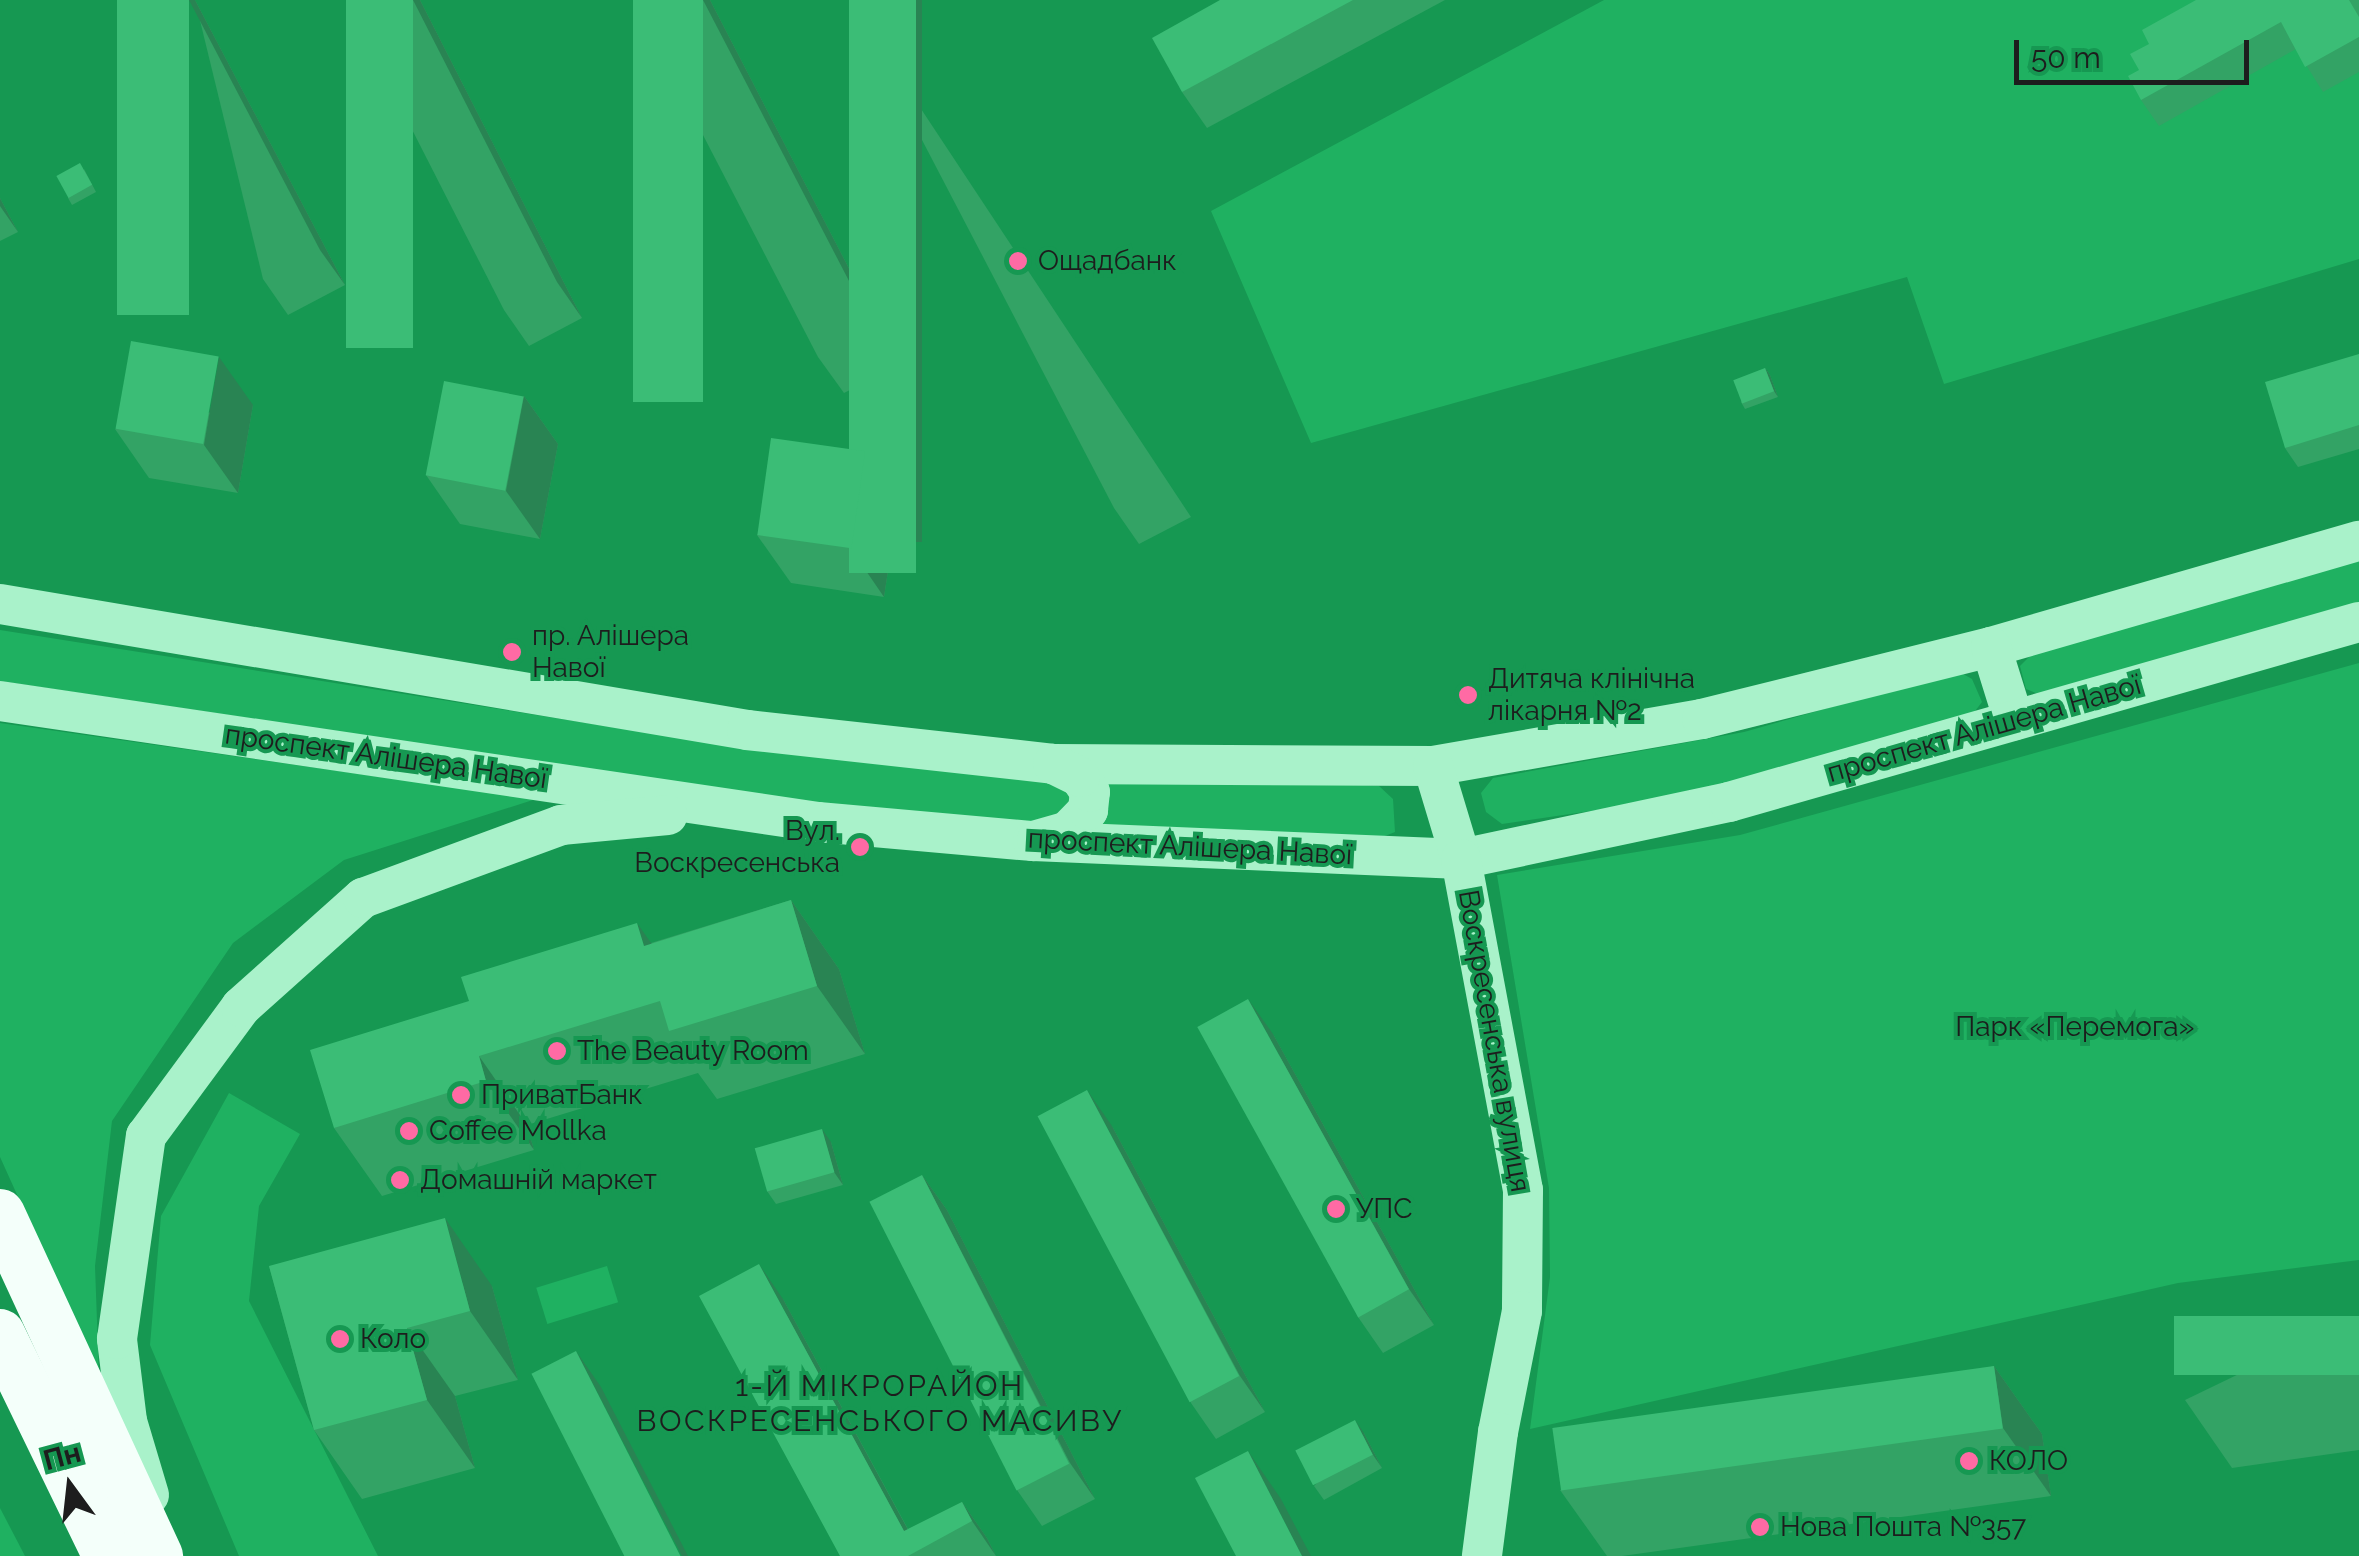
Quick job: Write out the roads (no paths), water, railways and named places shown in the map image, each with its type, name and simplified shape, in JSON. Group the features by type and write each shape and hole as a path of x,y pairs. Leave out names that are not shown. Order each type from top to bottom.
{"main road":[{"path":"0,1214 158,1556"},
{"path":"0,1334 108,1556"}],"street":[{"path":"0,604 747,730 1053,764 1432,766 1702,720 1991,647 2359,541"},
{"name":"проспект Алішера Навої","path":"0,701 818,822 1033,841 1461,859 1729,802 2359,622"},
{"path":"1991,647 2014,721"},
{"path":"1033,841 1068,831 1088,810 1090,792 1080,778 1053,764"},
{"name":"Воскресенська вулиця","path":"1432,766 1461,859 1523,1190 1522,1311 1498,1432 1482,1556"},
{"path":"168,1556 127,1421 117,1339 123,1274 146,1136 241,1007 363,898 561,825 734,809"}],"place":[{"name":"Ощадбанк","path":"1018,261"},
{"name":"пр. Алішера Навої","path":"512,652"},
{"name":"Дитяча клінічна лікарня №2","path":"1468,695"},
{"name":"Вул. Воскресенська","path":"860,847"},
{"name":"The Beauty Room","path":"557,1051"},
{"name":"ПриватБанк","path":"461,1095"},
{"name":"Coffee Mollka","path":"409,1131"},
{"name":"Домашній маркет","path":"400,1180"},
{"name":"УПС","path":"1336,1209"},
{"name":"Коло","path":"340,1339"},
{"name":"КОЛО","path":"1969,1461"},
{"name":"Нова Пошта №357","path":"1760,1527"}],"district":[{"name":"1-Й МІКРОРАЙОН ВОСКРЕСЕНСЬКОГО МАСИВУ","path":"880,1403"}],"park label":[{"name":"Парк «Перемога»","path":"2075,1027"}]}
